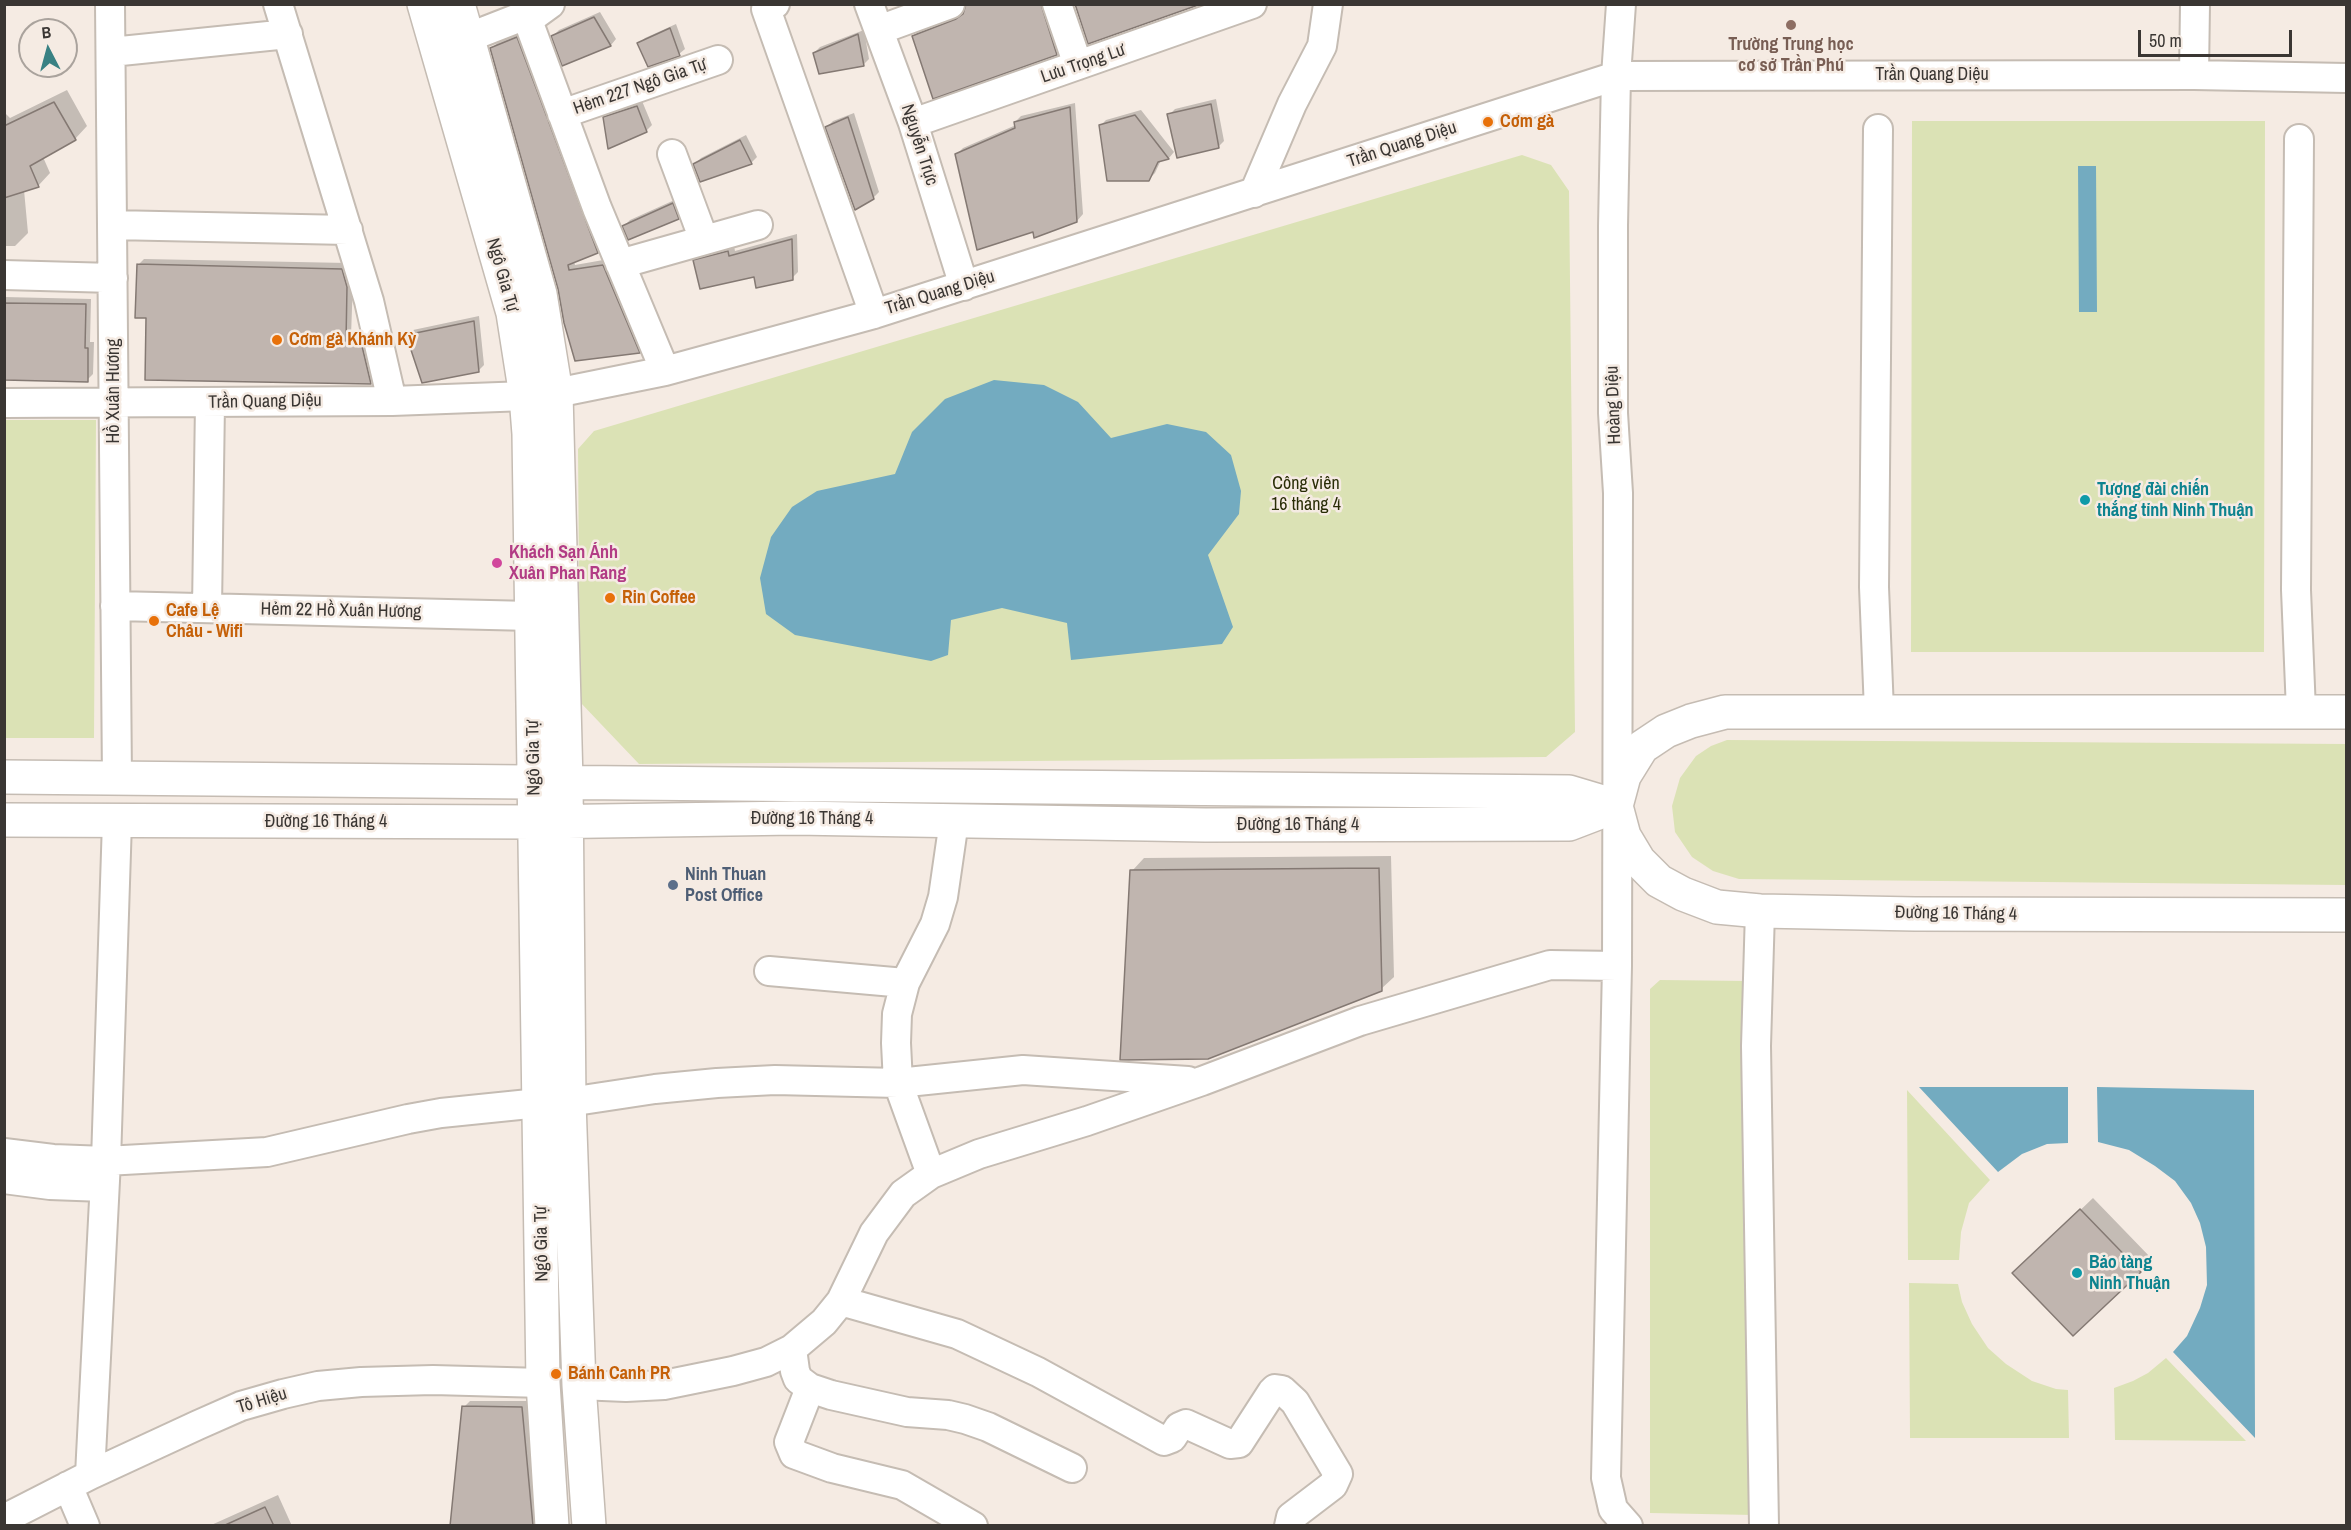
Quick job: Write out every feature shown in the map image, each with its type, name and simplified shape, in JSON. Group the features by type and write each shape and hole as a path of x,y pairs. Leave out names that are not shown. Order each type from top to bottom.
{"main road":[{"name":"Ngô Gia Tự","path":"424,4 513,313 541,394 529,434 531,616 550,782"},
{"name":"Ngô Gia Tự","path":"458,4 540,294 554,1103 543,1383 552,1526"},
{"name":"Đường 16 Tháng 4","path":"2346,712 1725,712 1691,721 1666,731 1642,747 1624,776 1616,806 1624,836 1639,861 1659,881 1683,894 1717,907 1760,911 1970,914 2346,915"},
{"name":"Đường 16 Tháng 4","path":"4,777 1569,792 1616,806"},
{"path":"117,778 117,821"},
{"path":"794,784 795,818"},
{"path":"1060,787 1062,822"},
{"path":"1205,789 1205,825"},
{"name":"Đường 16 Tháng 4","path":"4,820 550,822 795,818 1205,825 1569,825 1616,806"},
{"name":"Ngô Gia Tự","path":"554,1103 589,1526"},
{"path":"543,1383 579,1385"}],"street":[{"name":"Hồ Xuân Hương","path":"110,4 117,778"},
{"path":"278,4 369,301 392,401"},
{"path":"775,4 766,9 874,314"},
{"path":"874,17 950,4"},
{"path":"1057,4 1078,65"},
{"name":"Lưu Trọng Lư","path":"913,123 1252,4"},
{"path":"1254,193 1292,104 1322,46 1328,4"},
{"name":"Hoàng Diệu","path":"1621,4 1616,76 1612,324 1613,413 1618,494 1617,966 1606,1478 1613,1509 1628,1526"},
{"path":"2194,75 2195,4"},
{"path":"467,38 539,12 562,114 597,208 664,371"},
{"name":"Nguyễn Trực","path":"874,17 913,123 964,286"},
{"path":"111,52 288,34"},
{"name":"Hẻm 227 Ngô Gia Tự","path":"562,114 718,60"},
{"name":"Trần Quang Diệu","path":"4,403 392,401 541,394 664,371 874,314 1616,76 2194,75 2346,78"},
{"path":"1878,129 1874,587 1879,711"},
{"path":"2299,139 2296,590 2301,711"},
{"path":"672,154 704,240"},
{"path":"112,225 348,230"},
{"path":"620,264 758,225"},
{"path":"4,275 113,278"},
{"path":"207,608 210,403"},
{"name":"Hẻm 22 Hồ Xuân Hương","path":"116,606 531,616"},
{"path":"85,1526 79,1480 105,1174 117,821"},
{"path":"931,1174 898,1083 897,1014 905,983 927,943 938,915 943,897 954,821"},
{"path":"1760,911 1756,1046 1764,1526"},
{"path":"579,1385 626,1387 664,1385 766,1362 792,1349 824,1322 841,1301 874,1233 887,1212 903,1194 931,1174 979,1154 1202,1082 1360,1021 1550,965 1617,966"},
{"path":"769,971 905,983"},
{"path":"6,1166 51,1172 105,1174 267,1152 430,1115 554,1103 717,1083 775,1080 898,1083 1023,1070 1202,1082"},
{"path":"841,1301 957,1334 1038,1372 1164,1441 1172,1438 1183,1425 1190,1424 1230,1444 1239,1443 1272,1392 1275,1389 1282,1390 1295,1402 1338,1474 1333,1485 1291,1517 1288,1526"},
{"path":"792,1349 798,1379 810,1388 907,1412 948,1415 965,1419 988,1427 1072,1467"},
{"name":"Tô Hiệu","path":"4,1519 79,1480 241,1406 318,1386 433,1380 543,1383"},
{"path":"810,1388 789,1442 794,1454 832,1468 902,1485 973,1526"}],"green space":[{"path":"1912,121 2265,121 2264,652 1911,652"},
{"name":"Công viên 16 tháng 4","path":"1522,155 1551,165 1569,191 1575,732 1546,757 639,764 580,702 578,449 594,431"},
{"path":"5,420 96,420 94,738 5,738"},
{"path":"1727,740 2346,744 2346,885 1739,879 1713,871 1692,857 1675,832 1672,806 1680,778 1696,756 1711,746"},
{"path":"1660,980 1747,981 1754,1515 1650,1513 1650,989"},
{"path":"1907,1090 1990,1180 1969,1203 1961,1232 1959,1260 1908,1260"},
{"path":"1909,1283 1958,1284 1962,1302 1972,1324 1988,1348 2006,1364 2032,1381 2056,1389 2068,1390 2069,1438 1910,1438"},
{"path":"2166,1358 2246,1441 2115,1440 2114,1388 2148,1373"}],"water":[{"path":"2078,166 2096,166 2097,312 2079,312"},
{"path":"994,380 1044,385 1078,402 1111,438 1167,424 1206,432 1231,455 1241,491 1239,514 1208,555 1233,627 1222,644 1071,660 1067,623 1002,608 951,620 948,655 931,661 795,635 766,614 760,578 771,537 792,507 817,491 895,474 912,432 945,399"},
{"path":"1919,1087 2068,1087 2068,1143 2047,1144 2022,1154 1998,1172"},
{"path":"2097,1087 2254,1090 2255,1438 2173,1352 2187,1336 2200,1308 2207,1285 2206,1247 2200,1223 2191,1203 2175,1181 2129,1150 2098,1142"}],"building":[{"path":"966,4 1041,4 1057,55 933,99 912,36 956,19 963,14"},
{"path":"1075,4 1201,4 1088,44"},
{"path":"594,17 611,46 562,66 551,36"},
{"path":"670,28 680,56 648,67 637,43"},
{"path":"858,34 864,66 819,74 813,53"},
{"path":"517,37 598,253 568,265 569,270 603,265 640,353 575,361 564,323 558,289 490,48"},
{"path":"54,102 76,140 30,166 39,187 4,198 4,126"},
{"path":"1211,104 1219,148 1177,158 1167,114"},
{"path":"637,106 647,132 608,149 603,117"},
{"path":"1070,107 1077,222 1034,238 1033,232 977,250 955,154 1015,128 1014,122"},
{"path":"1135,115 1169,159 1158,162 1149,181 1107,181 1099,125"},
{"path":"848,117 874,199 855,210 825,127"},
{"path":"740,140 752,164 700,182 693,164"},
{"path":"673,203 679,219 628,240 622,226"},
{"path":"792,239 793,280 756,288 754,277 700,289 693,260 728,251 729,256"},
{"path":"137,264 342,269 347,287 346,341 361,342 371,384 145,380 146,318 135,318"},
{"path":"4,303 86,304 85,348 88,348 88,382 4,380"},
{"path":"474,321 479,372 422,383 406,335"},
{"path":"1379,868 1382,991 1208,1059 1120,1060 1130,870"},
{"name":"Bảo tàng Ninh Thuận","path":"2080,1209 2141,1272 2073,1336 2012,1273"},
{"path":"462,1406 522,1407 533,1526 450,1526"},
{"path":"265,1507 274,1526 223,1526"}],"place":[{"name":"Trường Trung học cơ sở Trần Phú","path":"1791,25"},
{"name":"Cơm gà","path":"1488,122"},
{"name":"Cơm gà Khánh Kỳ","path":"277,340"},
{"name":"Tượng đài chiến thắng tỉnh Ninh Thuận","path":"2085,500"},
{"name":"Khách Sạn Ánh Xuân Phan Rang","path":"497,563"},
{"name":"Rin Coffee","path":"610,598"},
{"name":"Cafe Lệ Châu - Wifi","path":"154,621"},
{"name":"Ninh Thuan Post Office","path":"673,885"},
{"name":"Bảo tàng Ninh Thuận","path":"2077,1273"},
{"name":"Bánh Canh PR","path":"556,1374"}]}
